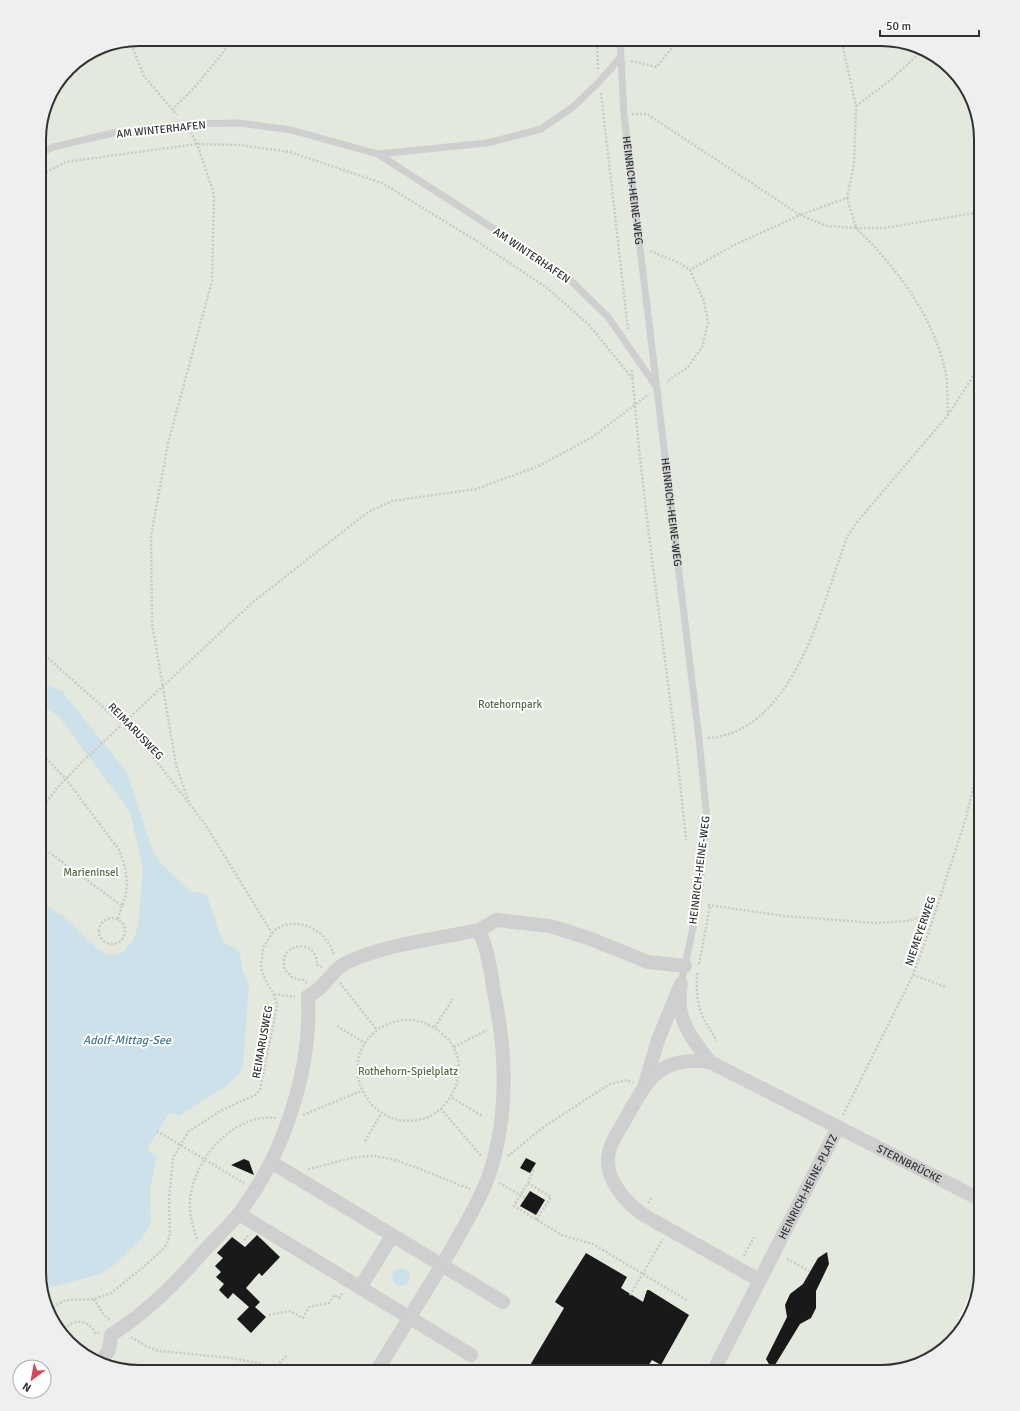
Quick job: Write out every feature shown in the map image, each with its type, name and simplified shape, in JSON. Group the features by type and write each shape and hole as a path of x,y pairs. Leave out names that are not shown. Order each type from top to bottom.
{"street":[{"path":"103,1357 109,1350 111,1335 151,1306 178,1280 239,1214 255,1190 271,1162 287,1121 301,1072 309,1015 308,996 324,985 332,973 346,963 377,952 478,931 496,920 550,926 591,939 648,962 685,966"},
{"path":"380,1365 442,1265 482,1194 490,1172 503,1105 504,1062 500,1023 482,936 478,931"},
{"name":"HEINRICH-HEINE-WEG","path":"681,984 679,1000 682,1017 692,1038 710,1062"},
{"name":"HEINRICH-HEINE-WEG","path":"645,1085 658,1040 681,984"},
{"name":"HEINRICH-HEINE-PLATZ","path":"696,1060 710,1062 838,1127 759,1280 669,1230 634,1208 611,1179 608,1168 609,1152 617,1134 645,1085 664,1068 678,1062 696,1060"},
{"name":"STERNBRÜCKE","path":"838,1127 974,1196"},
{"path":"271,1162 502,1302"},
{"path":"239,1214 471,1355"},
{"path":"355,1284 392,1236"},
{"path":"716,1365 759,1280"}],"lane":[{"name":"HEINRICH-HEINE-WEG","path":"620,46 624,114 699,739 707,819 698,904 681,984"},
{"name":"AM WINTERHAFEN","path":"378,154 487,143 541,129 573,106 599,82 620,58"},
{"name":"AM WINTERHAFEN","path":"46,150 53,147 113,133 185,124 239,123 291,130 378,154 564,274 608,317 657,388"}],"path":[{"path":"172,110 194,88 228,46"},
{"name":"HEINRICH-HEINE-WEG","path":"597,46 599,82 631,349 635,404 653,572 678,753 686,840"},
{"path":"620,58 656,67 674,46"},
{"path":"843,46 856,106 854,164 847,198 856,228 879,251 923,312 937,343 946,376 948,415"},
{"path":"132,47 144,76 185,124 198,144 214,194 212,281 168,443 150,536 152,623 176,765 190,805"},
{"path":"856,106 888,82 918,54"},
{"path":"624,114 647,114 800,216 827,226 884,228 974,213"},
{"path":"46,172 66,162 198,144 240,145 290,152 382,183 472,238 546,287 589,325 633,379"},
{"path":"690,270 734,245 800,216 847,198"},
{"path":"46,803 82,762 253,602 368,512 392,501 476,489 539,466 594,436 635,404 688,367 702,347 708,323 704,300 690,270 677,262 652,251 641,249"},
{"path":"699,739 723,737 752,724 777,701 804,655 847,537 857,522 948,415 974,375"},
{"name":"REIMARUSWEG","path":"46,656 123,725 150,753 205,824 272,933 263,948 261,962 264,979 277,1000 277,1009 262,1088 256,1094 222,1110 188,1132 180,1145 173,1161 169,1199 170,1234 167,1244 150,1262 117,1288 94,1299 66,1300 53,1307"},
{"path":"46,758 66,779 113,842 124,862 128,877 127,889 118,919"},
{"name":"NIEMEYERWEG","path":"838,1127 914,975 966,818 974,780"},
{"path":"46,850 122,906"},
{"name":"HEINRICH-HEINE-WEG","path":"717,1041 704,1021 697,1002 697,973 710,906 785,916 875,923 907,921 935,913"},
{"path":"111,917 118,919 124,925 124,936 117,943 107,943 100,936 99,926 106,918 111,917"},
{"path":"272,933 277,929 289,925 305,926 319,932 328,940 332,948 334,964 332,973 377,1030"},
{"path":"304,980 293,978 286,972 283,964 287,953 296,947 305,947 314,954 317,965"},
{"path":"914,975 946,987"},
{"path":"274,994 288,996"},
{"path":"435,1027 453,999"},
{"path":"404,1020 420,1021 435,1027 445,1035 454,1047 459,1062 459,1080 452,1097 441,1109 427,1118 412,1121 396,1120 381,1114 370,1104 361,1091 357,1075 359,1059 365,1043 377,1030 390,1023 404,1020"},
{"path":"454,1047 500,1023"},
{"path":"337,1026 365,1043"},
{"path":"490,1172 544,1126 610,1084 627,1080"},
{"path":"203,1253 192,1223 190,1200 194,1181 204,1160 226,1135 244,1124 261,1118 273,1118 287,1121 361,1091"},
{"path":"452,1097 483,1116"},
{"path":"441,1109 490,1172 525,1198"},
{"path":"365,1141 381,1114"},
{"path":"158,1132 255,1190"},
{"path":"288,1172 360,1157 374,1156 402,1163 482,1194"},
{"path":"533,1168 534,1169 528,1183 514,1206 562,1235 593,1244 688,1301"},
{"path":"528,1183 551,1197 536,1220"},
{"path":"630,1294 669,1230"},
{"path":"738,1269 754,1237"},
{"path":"787,1259 809,1271"},
{"path":"269,1315 290,1311 303,1318 309,1307 328,1303 334,1295 339,1298 355,1284"},
{"path":"94,1299 104,1315"},
{"path":"66,1329 68,1325 80,1322 88,1324 95,1333"},
{"path":"120,1329 140,1343 159,1351 231,1358 261,1365"},
{"path":"277,1365 287,1354"}],"green space":[{"name":"Rotehornpark","path":"139,46 887,46 911,51 933,62 951,78 962,92 971,115 974,139 974,1272 972,1290 954,1330 938,1346 928,1353 905,1362 881,1365 133,1365 109,1360 87,1349 69,1333 58,1319 49,1296 46,1272 46,133 53,103 65,82 82,65 92,58 109,51"}],"water":[{"name":"Adolf-Mittag-See","path":"46,685 61,690 127,772 153,852 162,864 191,892 201,893 207,896 221,937 225,943 235,948 240,954 243,972 249,984 243,1066 240,1073 216,1093 180,1116 171,1113 168,1115 148,1147 149,1151 157,1157 150,1188 151,1223 143,1237 114,1265 101,1274 48,1288 46,1272 46,905 62,915 99,950 108,955 118,954 124,951 134,939 138,926 143,869 130,812 60,718 46,707"},
{"path":"401,1268 407,1271 410,1277 407,1283 401,1286 395,1283 392,1277 395,1271"}],"building":[{"path":"526,1158 536,1163 530,1173 520,1168"},
{"path":"244,1159 249,1161 254,1175 231,1165"},
{"path":"530,1191 545,1200 536,1215 520,1206"},
{"path":"257,1235 280,1257 262,1276 259,1273 246,1288 260,1302 255,1307 266,1317 251,1333 237,1319 249,1307 233,1293 228,1299 219,1290 224,1284 216,1277 221,1272 215,1266 223,1258 217,1253 232,1237 245,1247"},
{"path":"827,1252 829,1264 816,1291 816,1308 811,1318 800,1324 775,1365 769,1364 766,1359 787,1317 785,1305 790,1294 803,1284 818,1258"},
{"path":"586,1253 627,1277 621,1288 643,1302 647,1290 649,1290 689,1315 661,1365 652,1360 649,1365 530,1365 564,1308 555,1302"}],"park label":[{"name":"Marieninsel","path":"91,872"},
{"name":"Rothehorn-Spielplatz","path":"408,1071"}]}
